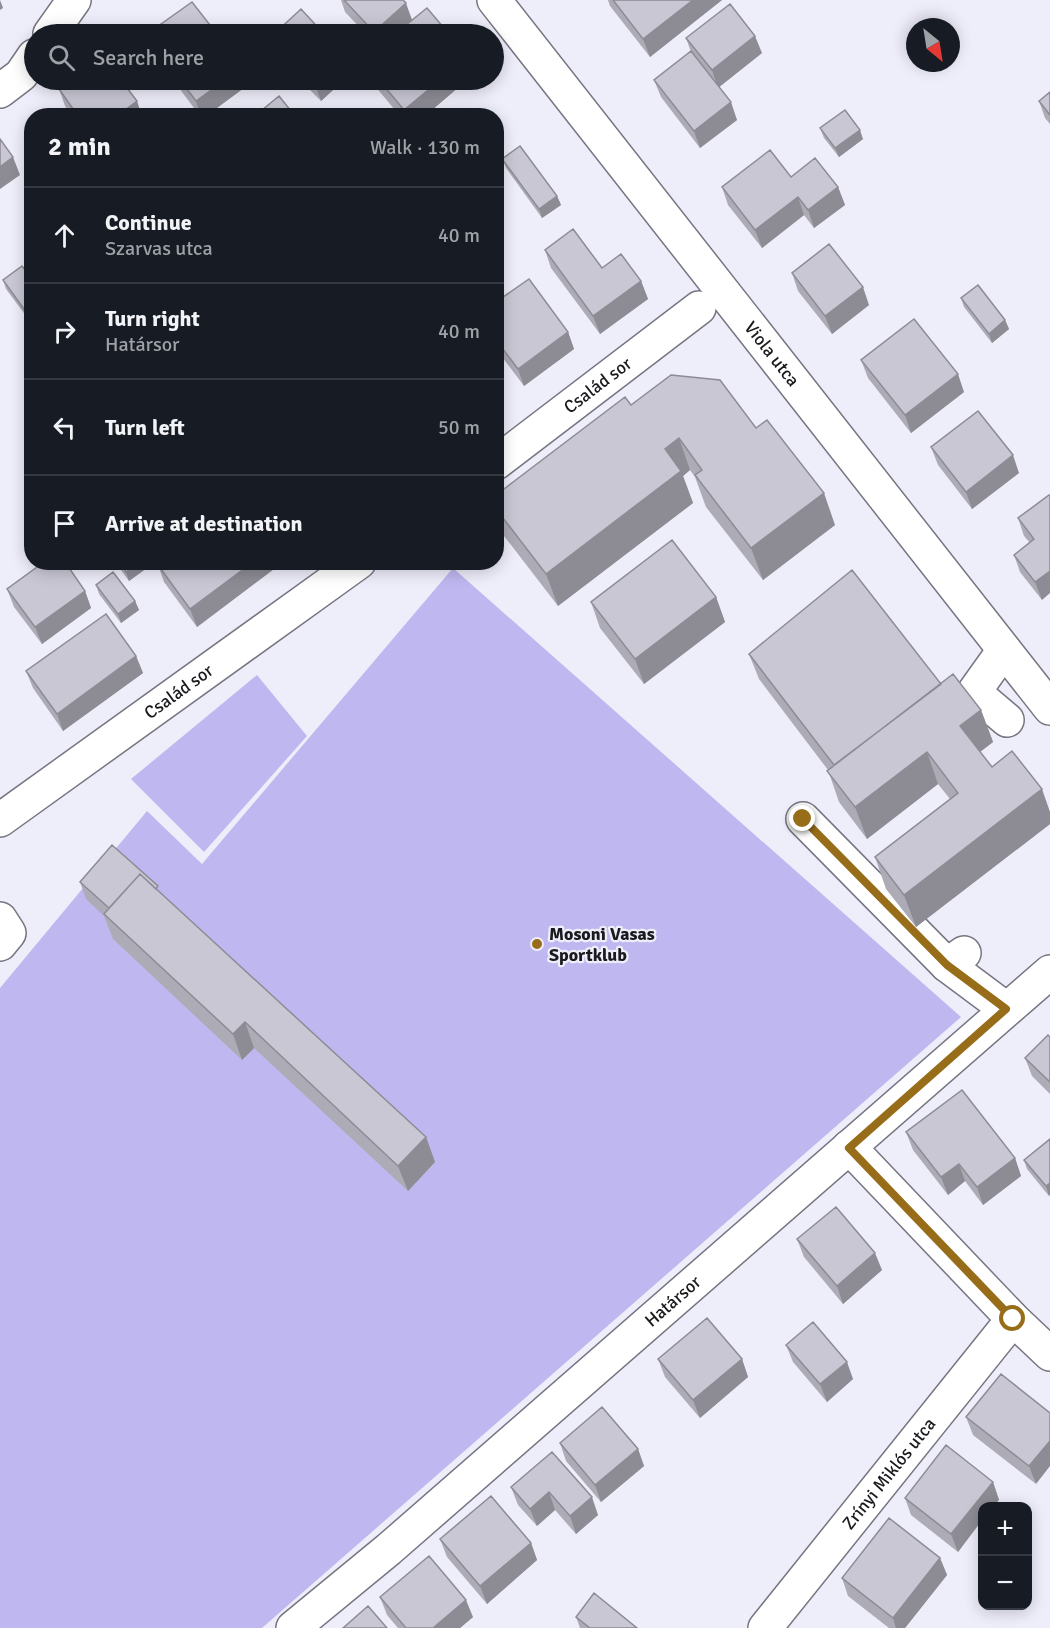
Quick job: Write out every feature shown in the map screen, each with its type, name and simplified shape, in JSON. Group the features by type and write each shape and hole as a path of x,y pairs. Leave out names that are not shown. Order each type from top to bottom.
{"street":[{"path":"57,24 74,0"},
{"name":"Viola utca","path":"494,0 1050,708"},
{"path":"0,91 24,71"},
{"name":"Család sor","path":"504,457 699,308"},
{"name":"Család sor","path":"0,819 348,570"},
{"path":"1004,650 974,692 1007,720"},
{"path":"803,819 956,959 1006,1009"},
{"path":"0,919 9,933 0,944"},
{"name":"Határsor","path":"294,1628 389,1549 1050,972"},
{"path":"849,1148 1013,1319 1050,1354"},
{"name":"Zrínyi Miklós utca","path":"765,1628 1013,1319"}],"shaded area":[{"path":"451,570 455,570 961,1017 262,1628 0,1628 0,988 147,811 202,864"},
{"path":"257,675 307,736 204,852 131,779"}],"building":[{"path":"344,0 403,0 406,3 383,24 366,24"},
{"path":"613,0 693,0 643,39"},
{"path":"192,2 209,24 161,24"},
{"path":"730,4 755,36 712,70 686,38"},
{"path":"427,8 441,24 407,24"},
{"path":"301,9 315,24 285,24"},
{"path":"691,51 731,102 694,131 654,80"},
{"path":"60,90 129,90 137,101 128,108 72,108"},
{"path":"188,90 211,90 196,101"},
{"path":"387,90 428,90 406,108 402,108"},
{"path":"1050,92 1050,115 1039,101"},
{"path":"279,96 289,108 265,108"},
{"path":"845,110 860,130 835,148 820,128"},
{"path":"0,139 13,157 0,167"},
{"path":"520,146 557,196 539,209 504,162 504,158"},
{"path":"770,150 791,177 815,158 838,187 808,210 798,197 755,230 722,187"},
{"path":"573,229 602,268 621,254 641,281 593,316 545,250"},
{"path":"829,244 863,287 825,316 792,273"},
{"path":"22,266 24,269 24,309 3,280"},
{"path":"529,279 568,332 518,369 504,351 504,296"},
{"path":"978,285 1005,320 989,334 961,298"},
{"path":"914,319 958,374 905,415 861,360"},
{"path":"671,375 720,380 756,428 767,420 824,493 751,548 695,475 702,470 679,438 665,449 681,471 546,574 504,519 504,489 625,397 631,405"},
{"path":"978,411 1013,455 966,492 931,447"},
{"path":"1049,495 1050,571 1035,582 1014,555 1034,539 1018,518"},
{"path":"672,540 716,597 635,659 591,602"},
{"path":"33,570 71,570 85,591 35,627 7,589"},
{"path":"162,570 242,570 190,609"},
{"path":"852,570 941,684 834,765 749,654"},
{"path":"113,572 135,601 118,614 96,585"},
{"path":"106,614 136,656 57,714 26,671"},
{"path":"953,674 981,710 960,726 992,767 1012,751 1042,789 904,895 875,857 958,793 927,752 855,807 827,771"},
{"path":"112,845 158,886 156,889 140,874 109,908 80,882"},
{"path":"140,874 426,1137 398,1166 245,1022 233,1034 104,914"},
{"path":"1048,1035 1050,1037 1050,1082 1025,1058"},
{"path":"962,1090 1015,1158 977,1187 959,1164 941,1177 906,1132"},
{"path":"1050,1139 1050,1183 1046,1186 1024,1160"},
{"path":"836,1207 875,1253 837,1286 797,1239"},
{"path":"707,1318 742,1359 693,1400 658,1359"},
{"path":"813,1322 847,1362 820,1384 786,1345"},
{"path":"1001,1374 1050,1413 1050,1441 1029,1466 966,1417"},
{"path":"602,1407 638,1449 595,1485 560,1443"},
{"path":"946,1445 993,1482 951,1534 905,1498"},
{"path":"552,1452 592,1497 570,1516 549,1492 530,1509 511,1487"},
{"path":"491,1496 531,1543 480,1586 440,1539"},
{"path":"889,1518 940,1558 893,1618 842,1578"},
{"path":"429,1556 466,1600 433,1628 406,1628 380,1597"},
{"path":"594,1593 637,1628 590,1628 576,1617"},
{"path":"368,1606 387,1628 343,1628"}],"place":[{"name":"Mosoni Vasas Sportklub","path":"537,944"}],"route":[{"path":"803,819 947,965 1006,1009 849,1148 1013,1319"}]}
